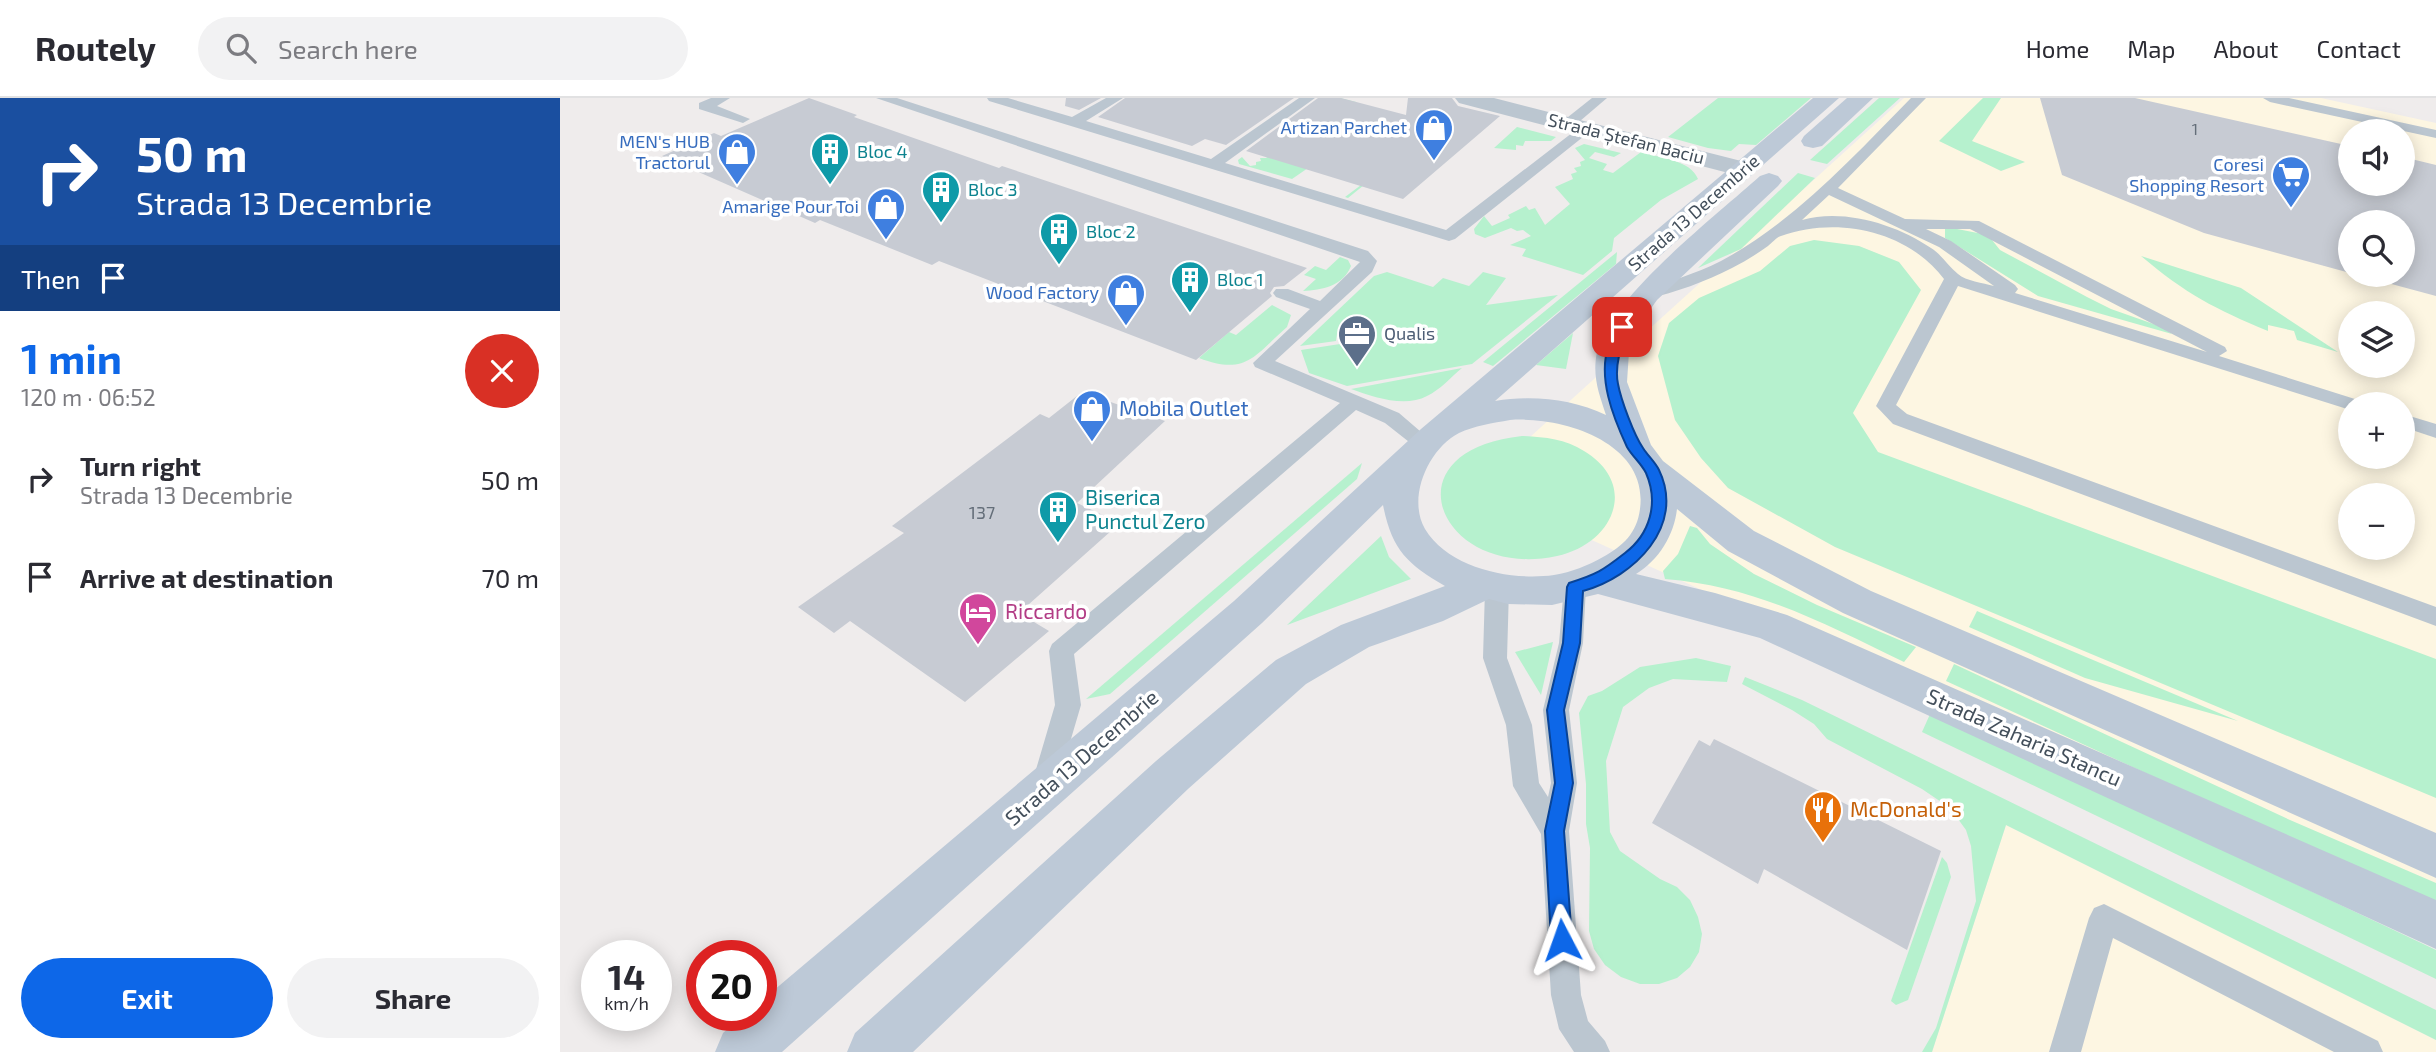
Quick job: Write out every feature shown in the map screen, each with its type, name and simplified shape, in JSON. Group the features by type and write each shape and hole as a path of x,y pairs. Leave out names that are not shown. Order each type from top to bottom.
{"main road":[{"name":"Strada 13 Decembrie","path":"742,1052 1042,794 1248,612 1424,445 1827,98"},
{"name":"Strada 13 Decembrie","path":"1643,459 1609,429 1579,416 1546,409 1485,413 1456,423 1424,445 1402,476 1398,499 1402,523 1416,546 1438,566 1490,588 1546,592 1588,584 1643,547 1657,522 1660,495 1611,382 1613,352 1622,327 1647,294 1861,98"},
{"path":"1643,459 1741,541 1857,602 2436,856"},
{"name":"Strada Zaharia Stancu","path":"1588,584 1773,626 2436,925"},
{"name":"Strada 13 Decembrie","path":"874,1052 1172,775 1291,672 1355,636 1490,588"}],"street":[{"name":"Strada Ștefan Baciu","path":"1467,98 1744,170"}],"lane":[{"path":"723,98 704,106 743,119"},
{"path":"883,98 1362,255 1369,261 1366,268 1262,363 1392,418 1424,445"},
{"path":"994,98 1449,236 1577,126 1600,98"},
{"path":"1074,122 1116,98"},
{"path":"1213,165 1308,98"},
{"path":"1647,294 1672,288 1715,271 1795,219 1828,190 1919,98"},
{"path":"2270,98 2436,134"},
{"path":"1828,190 1945,244 2025,301"},
{"path":"1767,238 1811,222 1840,222 1871,228 1928,250 1944,264 1953,279 2338,400"},
{"path":"1898,224 1972,224 2276,381"},
{"path":"1953,279 1886,406 1900,419 2436,617"},
{"path":"1282,293 1323,308"},
{"path":"1042,794 1068,705 1061,651 1355,401"},
{"path":"2415,424 2436,431"},
{"path":"1588,584 1556,710 1564,783 1555,831 1566,995 1575,1029 1594,1052"},
{"path":"1490,588 1495,658 1519,725 1526,786 1555,831"},
{"path":"2064,1052 2104,918 2367,1052"}],"shaded area":[{"path":"1904,98 2321,98 2436,123 2436,923 1475,487"},
{"path":"2006,825 2436,1040 2436,1052 1932,1052"}],"green space":[{"path":"1340,98 1356,102 1345,110 1407,150 1348,198 1345,197 1361,185 1308,168 1292,179 1239,164 1238,160 1242,157 1250,166 1256,165 1256,162 1261,161 1260,158 1266,158"},
{"path":"1718,98 1811,98 1756,145 1739,144 1731,151 1668,137"},
{"path":"1879,98 1900,98 1827,164 1810,160"},
{"path":"1983,98 2001,98 1972,141 2025,162 2001,171 1939,141"},
{"path":"1517,127 1556,137 1551,141 1525,141 1523,146 1516,145 1516,150 1494,148"},
{"path":"1584,144 1621,153 1614,157 1595,152 1589,158 1607,164 1603,170 1613,173 1641,152 1682,164 1698,179 1661,200 1614,238 1612,251 1583,275 1522,256 1526,249 1510,245 1531,236 1523,230 1511,228 1485,238 1475,234 1474,229 1484,216 1492,226 1510,218 1508,215 1526,206 1529,210 1535,208 1545,225 1570,204 1555,187 1573,179 1571,174 1577,172 1574,168 1581,166 1580,162 1585,160 1575,148"},
{"path":"1798,173 1815,178 1741,249 1698,268"},
{"path":"1945,229 1988,235 2000,250 2087,297 2111,309 2162,327 2172,334 2038,296 1945,238"},
{"path":"1814,240 1859,246 1899,262 1921,290 1853,413 1878,452 2436,659 2436,798 1835,547 1728,488 1701,458 1675,420 1658,356 1669,323 1699,298 1760,271 1790,246"},
{"path":"1617,252 1616,264 1493,366 1483,362"},
{"path":"2141,256 2241,288 2338,352 2297,340 2294,331 2268,325 2268,331 2202,300 2172,281"},
{"path":"1340,257 1348,260 1351,266 1343,278 1324,288 1303,291 1316,279 1304,275 1315,266 1326,270"},
{"path":"1387,272 1433,287 1443,278 1469,286 1483,272 1506,278 1486,305 1558,295 1472,364 1347,386 1309,373 1301,350 1340,344 1337,334 1336,341 1300,346 1374,276"},
{"path":"1272,305 1291,315 1287,327 1257,354 1239,364 1228,365 1199,358 1229,332 1236,335"},
{"path":"1573,333 1566,369 1536,365"},
{"path":"1462,368 1427,396 1409,401 1389,400 1351,389"},
{"path":"1522,436 1554,439 1577,447 1601,465 1611,480 1615,496 1612,512 1605,526 1593,539 1577,549 1557,556 1516,559 1483,550 1458,533 1444,511 1441,487 1453,465 1479,446"},
{"path":"1362,463 1357,479 1110,694 1086,699"},
{"path":"1690,526 1697,528 1710,544 1754,574 1817,605 1916,647 1904,662 1817,621 1759,598 1698,583 1665,579 1663,571 1678,554"},
{"path":"1381,536 1389,557 1411,579 1287,625"},
{"path":"1977,611 2238,721 2085,678 1969,627"},
{"path":"1553,642 1541,695 1515,652"},
{"path":"1696,658 1731,666 1727,682 1673,679 1649,688 1623,707 1606,761 1610,832 1620,851 1660,879 1677,887 1690,900 1702,934 1699,952 1690,967 1677,978 1659,984 1640,984 1621,977 1605,965 1594,949 1589,931 1590,848 1579,713 1588,696 1602,691 1640,667"},
{"path":"1954,664 2290,820 2436,883 2436,907 1946,681"},
{"path":"1745,677 1802,700 2436,1010 2436,1040 2006,825 1932,1052 1922,1052 1936,1028 1976,901 1971,846 1966,830 1950,808 1922,789 1827,739 1814,724 1742,684"},
{"path":"1931,712 2436,950 2436,979 1922,732"},
{"path":"1942,857 1951,877 1908,1000 1896,1005 1891,1001"}],"building":[{"path":"809,98 857,115 854,117 999,168 1002,166 1307,268 1284,286 1274,287 1270,293 1272,296 1196,360 939,261 932,265 820,220 815,223 662,156 714,133 721,136"},
{"path":"1066,98 1101,98 1079,110 1065,106"},
{"path":"1125,98 1294,98 1226,145 1205,139 1192,146 1098,117"},
{"path":"1318,98 1341,98 1406,115 1408,98 1452,98 1458,106 1500,116 1403,199 1246,151"},
{"name":"Coresi Shopping Resort","path":"2040,98 2135,98 2338,143 2338,196 2415,196 2415,160 2436,165 2436,296 2403,287 2415,287 2415,210 2338,210 2338,270 2204,233 2062,175"},
{"path":"1082,392 1165,421 1077,503 1120,523 1019,613 1049,631 965,702 850,621 834,633 798,607 904,533 892,526 1040,414 1049,418"},
{"name":"McDonald's","path":"1714,739 1941,851 1907,950 1764,869 1758,884 1652,823 1699,740 1710,746"}],"place":[{"name":"Artizan Parchet","path":"1434,162"},
{"name":"MEN's HUB Tractorul","path":"737,186"},
{"name":"Bloc 4","path":"830,186"},
{"name":"Coresi Shopping Resort","path":"2291,209"},
{"name":"Bloc 3","path":"941,224"},
{"name":"Amarige Pour Toi","path":"886,241"},
{"name":"Bloc 2","path":"1059,266"},
{"name":"Bloc 1","path":"1190,314"},
{"name":"Wood Factory","path":"1126,327"},
{"name":"Qualis","path":"1357,368"},
{"name":"Mobila Outlet","path":"1092,443"},
{"name":"Biserica Punctul Zero","path":"1058,544"},
{"name":"Riccardo","path":"978,646"},
{"name":"McDonald's","path":"1823,844"}],"route":[{"path":"1562,940 1555,831 1564,783 1556,710 1571,643 1575,587 1601,580 1619,569 1643,547 1657,522 1660,495 1652,470 1634,447 1611,382 1613,352 1622,327"}]}
